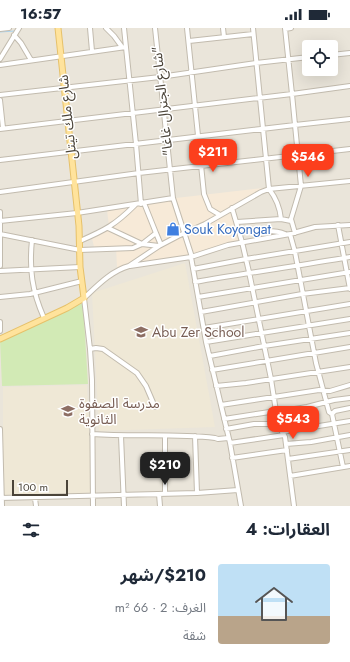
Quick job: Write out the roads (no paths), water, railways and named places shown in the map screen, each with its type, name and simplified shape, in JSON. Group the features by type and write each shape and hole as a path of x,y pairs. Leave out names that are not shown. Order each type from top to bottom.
{"main road":[{"name":"شارع ملك تيتل","path":"58,28 80,241 80,267 84,298"},
{"path":"0,339 67,308 84,298"}],"street":[{"path":"0,29 9,28"},
{"path":"0,59 19,28"},
{"path":"90,28 92,51"},
{"path":"106,28 124,47"},
{"path":"124,28 124,47 130,80 142,203 160,245"},
{"name":"\"شارع الجنرال غاغا\"","path":"155,28 173,198 192,257 206,342 229,440 241,506"},
{"path":"187,28 193,72 204,194 212,212 220,215"},
{"path":"223,28 224,37"},
{"path":"253,28 269,189 275,196 278,203 281,219"},
{"path":"291,28 285,28 301,186 291,221 290,234 298,266 299,280 314,353 329,412 332,414 343,467"},
{"path":"189,40 253,34"},
{"path":"14,35 21,43 31,60"},
{"path":"0,65 124,47"},
{"path":"338,54 350,53"},
{"path":"0,95 160,77 302,58"},
{"path":"0,100 2,129 350,86"},
{"path":"0,160 199,137 295,124 350,119"},
{"path":"0,192 139,173 266,160 350,149"},
{"path":"129,266 160,245 198,228 269,189 350,181"},
{"path":"0,221 77,213 173,198"},
{"path":"80,241 108,228 119,220 135,204"},
{"path":"232,208 239,229 249,272 271,379 278,424 283,433 286,444 294,506"},
{"path":"0,212 0,266"},
{"path":"237,222 281,219 291,221"},
{"path":"201,312 302,294 350,288 338,225"},
{"path":"93,506 90,349 84,298 102,281 124,267 192,257 224,246 290,234 314,227 350,225"},
{"path":"108,228 142,244 160,245"},
{"path":"239,229 250,232 264,230 290,234"},
{"path":"0,234 80,250 133,248 142,244 156,233"},
{"path":"32,240 31,270 34,293 44,318"},
{"path":"193,269 350,242"},
{"path":"195,282 249,272 298,266 350,257"},
{"path":"0,271 80,267"},
{"path":"198,297 348,272"},
{"path":"0,297 34,293 82,281"},
{"path":"204,328 350,304"},
{"path":"206,342 261,332 350,319"},
{"path":"0,322 0,331"},
{"path":"210,356 350,333"},
{"path":"212,370 350,347"},
{"path":"90,349 100,348 137,373 146,386 155,407"},
{"path":"216,386 319,372 350,366"},
{"path":"220,405 323,390 330,391 350,385"},
{"path":"224,419 317,406 327,402 350,398"},
{"path":"332,414 335,411 350,408"},
{"path":"92,434 121,436 195,436 229,440 283,433 350,421"},
{"path":"226,429 254,424 278,424"},
{"path":"0,429 2,506"},
{"path":"286,444 350,435"},
{"path":"121,436 124,506"},
{"path":"165,436 165,494"},
{"path":"195,436 197,493"},
{"path":"232,458 287,450"},
{"path":"288,459 350,450"},
{"path":"290,476 350,466"},
{"path":"1,498 197,493 238,490"},
{"path":"159,494 160,506"},
{"path":"35,498 36,506"}],"waterway":[{"path":"0,32 15,31"}],"place":[{"name":"Souk Koyongat","path":"173,229"},
{"name":"Abu Zer School","path":"141,332"},
{"name":"مدرسة الصفوة الثانوية","path":"68,411"}]}
